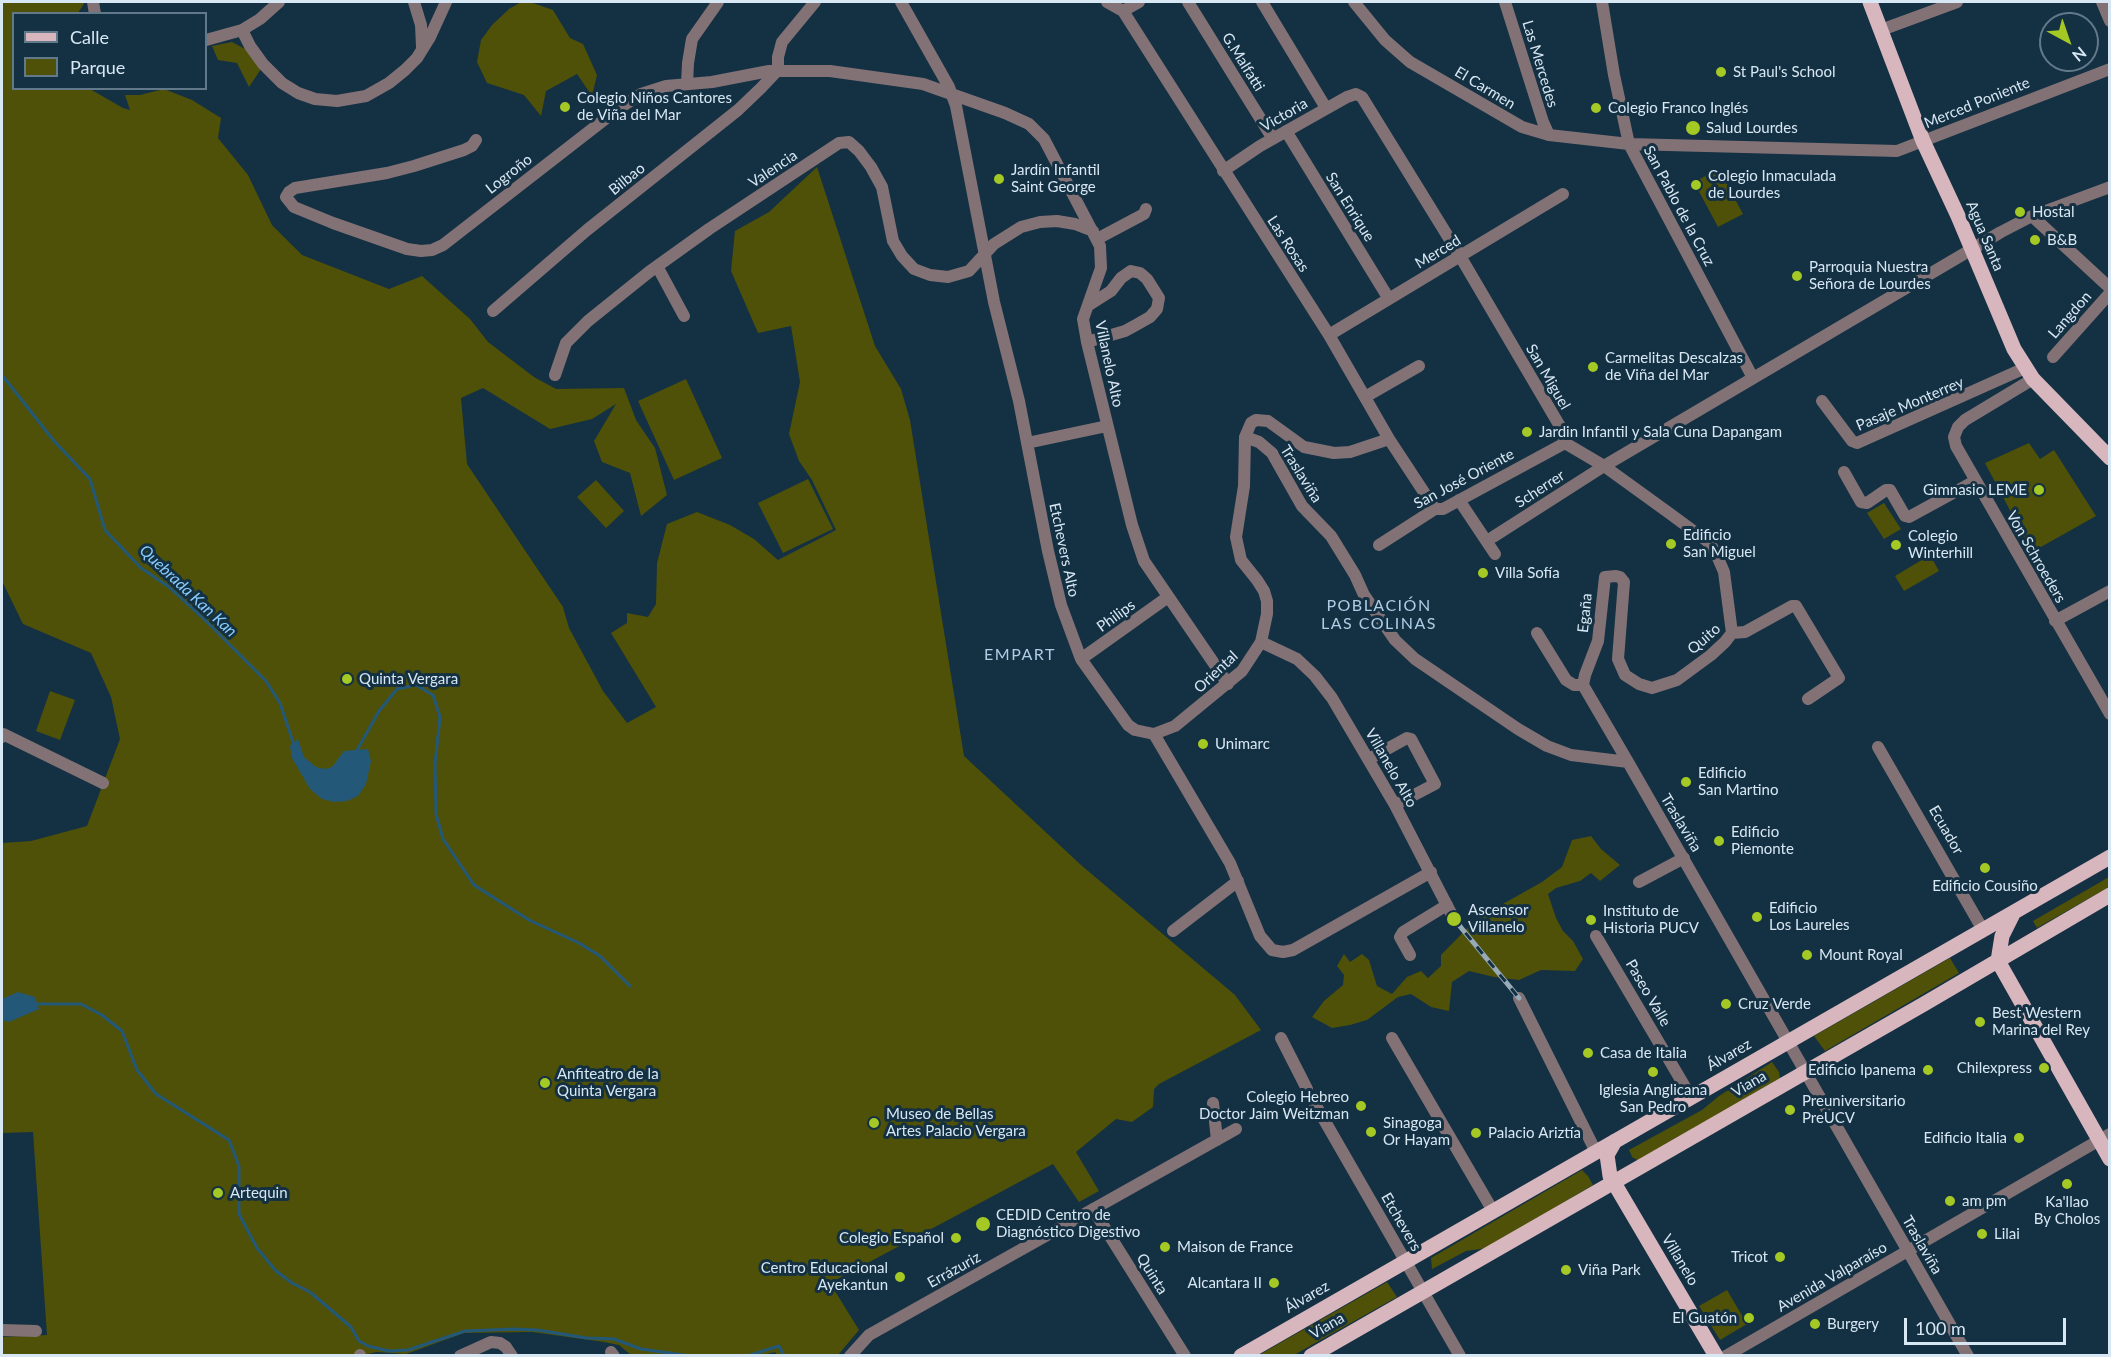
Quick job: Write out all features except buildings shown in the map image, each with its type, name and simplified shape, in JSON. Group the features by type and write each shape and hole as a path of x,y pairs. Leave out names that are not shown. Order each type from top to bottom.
{"main road":[{"name":"Agua Santa","path":"1870,2 1923,141 1958,216 2007,335 2029,373 2109,458"},
{"name":"Álvarez","path":"1241,1356 2109,857"},
{"name":"Viana","path":"1311,1356 2109,896"},
{"path":"2014,912 2002,936 1998,961 2104,1137 2109,1159"},
{"name":"Villanelo","path":"1617,1140 1609,1150 1606,1161 1608,1171 1716,1356"}],"street":[{"path":"207,40 242,30 260,19 279,2"},
{"path":"414,2 419,17 422,47"},
{"path":"687,84 692,39 718,2"},
{"path":"778,70 778,57 782,42 814,2"},
{"name":"Etchevers Alto","path":"901,2 952,96 984,256 1013,377 1061,605 1081,659 1128,725 1135,730 1154,734"},
{"name":"Las Rosas","path":"1107,2 1123,11 1329,335 1389,440 1435,509"},
{"path":"1123,11 1139,2"},
{"name":"G.Malfatti","path":"1188,2 1273,139"},
{"path":"1262,2 1326,108"},
{"name":"El Carmen","path":"1354,2 1385,40 1410,62 1522,128 1549,135 1629,144"},
{"name":"Las Mercedes","path":"1505,2 1549,135"},
{"name":"San Pablo de la Cruz","path":"1602,2 1614,75 1629,144 1753,378"},
{"path":"1881,30 1957,2"},
{"path":"2102,2 2109,21"},
{"path":"242,30 263,64 282,83 298,93 315,99 338,101 366,96 389,83 417,58 443,7"},
{"path":"419,17 431,18 443,7"},
{"name":"Merced Poniente","path":"1629,144 1897,151 2109,69"},
{"name":"Logroño","path":"476,140 472,146 464,150 414,166 387,173 295,188 286,197 294,207 348,229 407,249 432,250 443,245 618,109 641,94 666,86 712,82 778,70 830,71 932,87 952,96"},
{"name":"Bilbao","path":"493,311 587,230 738,110 778,70"},
{"name":"Victoria","path":"1223,171 1326,108 1356,94 1362,98"},
{"name":"Villanelo Alto","path":"952,96 1005,113 1029,124 1044,139 1095,235 1100,246 1101,268 1083,319 1132,525 1144,561 1228,684"},
{"name":"San Miguel","path":"1362,98 1460,256 1561,428 1566,443"},
{"name":"San Enrique","path":"1286,131 1389,299"},
{"name":"Valencia","path":"555,375 566,343 588,321 657,266 839,143 849,142 872,167 882,188 893,241 902,256 914,268 930,275 948,277 969,271 984,256"},
{"path":"1617,155 1629,144"},
{"path":"1604,466 2032,216 2109,187"},
{"name":"Merced","path":"1329,335 1563,194"},
{"path":"984,256 994,244 1021,227 1040,222 1057,221 1075,224 1095,235 1144,214 1146,209"},
{"path":"2032,216 2109,288"},
{"path":"657,266 684,316"},
{"path":"1087,342 1125,331 1150,317 1157,309 1159,298 1147,279 1140,273 1131,271 1121,278 1111,291 1089,305"},
{"name":"Langdon","path":"2053,357 2109,293"},
{"path":"1365,397 1419,366"},
{"name":"Pasaje Monterrey","path":"1822,401 1852,441 1857,443 2029,373"},
{"name":"Von Schroeders","path":"2029,373 1965,420 1958,427 1954,437 1956,446 2109,714"},
{"path":"1245,437 1251,423 1262,420 1275,425 1304,447 1318,451 1350,452 1389,440"},
{"path":"1027,443 1107,426"},
{"name":"Oriental","path":"1154,734 1175,726 1228,684 1242,671 1261,642 1267,614 1267,601 1261,585 1241,560 1237,550 1236,537 1244,486 1245,437"},
{"name":"Traslaviña","path":"1245,437 1259,442 1272,453 1302,506 1331,536 1355,574 1364,595 1395,640 1414,659 1547,746 1571,755 1628,762 1968,1356"},
{"path":"1566,443 1604,466 1712,546 1724,572 1732,633"},
{"name":"San José Oriente","path":"1379,545 1435,509 1443,509 1566,443"},
{"name":"Scherrer","path":"1493,537 1604,466"},
{"path":"1844,472 1861,502 1867,503 1886,490 1890,490 1905,516 1910,517 1975,481"},
{"path":"1459,500 1495,554"},
{"name":"Egaña","path":"1583,686 1598,641 1604,580 1607,576 1620,577 1624,582 1618,658 1625,675 1639,684 1652,688 1666,684"},
{"path":"2055,621 2109,591"},
{"name":"Philips","path":"1081,659 1168,597"},
{"name":"Quito","path":"1666,684 1677,680 1711,655 1732,633 1750,630 1795,605 1839,678 1808,699"},
{"path":"1537,633 1566,680 1574,685 1583,686 1628,762"},
{"name":"Villanelo Alto","path":"1261,642 1297,660 1315,676 1332,698 1395,805 1454,919"},
{"path":"2,737 3,734 103,783"},
{"path":"1154,734 1238,881 1260,936 1272,950 1283,952 1293,950 1431,872"},
{"path":"1369,759 1407,738 1411,739 1435,784 1395,805"},
{"name":"Ecuador","path":"1878,747 1983,930"},
{"path":"1639,882 1684,858"},
{"path":"1173,931 1238,881"},
{"path":"1410,955 1400,937 1403,932 1447,905"},
{"name":"Paseo Valle","path":"1596,936 1691,1097"},
{"path":"1519,998 1596,1152"},
{"path":"1281,1038 1307,1089"},
{"path":"1392,1038 1493,1211"},
{"path":"1214,1103 1216,1140"},
{"name":"Etchevers","path":"1315,1104 1460,1356"},
{"name":"Errázuriz","path":"850,1356 869,1335 1236,1129"},
{"name":"Avenida Valparaíso","path":"1726,1356 2104,1137"},
{"name":"Quinta","path":"1093,1209 1185,1356"},
{"path":"2,1330 36,1331"},
{"path":"460,1356 491,1342 500,1342 512,1356"}],"green space":[{"name":"Quinta Vergara","path":"2,2 85,2 79,12 12,12 12,90 92,90 130,110 125,95 167,90 192,100 221,118 218,138 248,175 272,225 302,255 389,289 422,276 470,319 488,342 534,377 556,389 624,388 636,420 655,448 667,495 641,516 630,473 602,462 594,441 616,404 592,419 550,429 483,388 461,398 467,464 563,607 569,628 603,691 627,723 656,707 611,633 627,623 627,613 648,617 656,604 657,563 667,524 697,512 730,525 754,539 778,560 836,530 812,480 799,461 789,434 800,382 791,326 758,333 731,271 735,231 769,212 817,167 875,346 901,389 910,420 964,756 1081,865 1235,995 1261,1030 1159,1084 1154,1089 1153,1107 1132,1122 1116,1119 1076,1152 1099,1191 1079,1202 1053,1164 830,1283 859,1330 838,1355 777,1355 775,1352 760,1356 631,1355 619,1345 532,1332 464,1333 406,1354 377,1352 358,1356 2,1355 2,1337 47,1335 33,1132 2,1133 2,843 31,841 87,826 120,739 111,697 91,653 23,624 2,581"},
{"path":"521,2 530,2 553,10 570,38 583,44 597,75 592,96 577,74 546,91 541,116 524,95 487,83 477,62 481,40 492,25 509,9"},
{"path":"232,42 247,50 261,69 249,87 237,63 218,60 212,46"},
{"path":"1719,169 1743,214 1718,227 1694,182"},
{"path":"686,379 722,458 674,480 638,401"},
{"name":"Gimnasio LEME","path":"2029,443 2040,459 2054,450 2096,516 2032,552 1985,463"},
{"path":"808,479 833,529 783,553 758,503"},
{"path":"596,480 624,511 606,528 577,497"},
{"path":"1884,503 1901,529 1884,539 1867,513"},
{"path":"1930,555 1939,571 1904,591 1895,576"},
{"path":"50,691 75,700 60,740 36,731"},
{"path":"1591,836 1601,849 1620,865 1600,881 1591,873 1580,881 1556,888 1548,894 1563,931 1573,941 1583,959 1575,971 1541,970 1519,980 1469,971 1452,982 1449,1011 1431,1007 1411,994 1398,997 1367,1020 1350,1025 1332,1028 1312,1017 1324,1001 1343,985 1344,975 1337,966 1344,954 1350,962 1362,954 1369,960 1377,986 1392,994 1407,977 1421,971 1428,978 1441,966 1441,955 1484,911 1501,905 1542,882 1562,867 1572,840"},
{"path":"2109,877 2109,887 2037,928 2033,921"},
{"path":"1950,958 1959,973 1825,1051 1814,1036"},
{"path":"1772,1062 1780,1078 1639,1161 1632,1157 1629,1150 1702,1110 1719,1096"},
{"path":"1582,1170 1593,1185 1487,1248 1466,1251 1432,1269 1431,1258"},
{"path":"1387,1282 1397,1297 1294,1355 1259,1355"},
{"path":"1727,1290 1747,1324 1720,1340 1699,1306"}],"water":[{"path":"298,739 304,757 316,767 325,769 332,767 344,751 368,749 371,761 366,784 358,796 347,801 334,802 322,799 310,789 292,758 290,746"},
{"path":"18,992 35,997 39,1009 9,1022 2,1020 2,999"}],"waterway":[{"name":"Quebrada Kan Kan","path":"2,375 54,441 90,479 105,530 141,568 169,587 266,681 280,703 294,745"},
{"path":"356,752 379,711 397,689 416,685 433,695 440,717 435,764 436,814 443,839 474,885 529,920 579,943 600,956 630,986"},
{"path":"36,1004 81,1004 102,1015 122,1031 137,1070 156,1094 229,1140 239,1166 239,1214 257,1248 276,1271 292,1283 310,1292 351,1327 359,1341 368,1346 389,1351 408,1350 465,1331 514,1329 614,1339 641,1349 691,1356"},
{"path":"747,1356 779,1346 784,1356"}],"railway":[{"path":"1454,919 1519,998"}],"place":[{"name":"St Paul's School","path":"1721,72"},
{"name":"Colegio Niños Cantores de Viña del Mar","path":"565,107"},
{"name":"Colegio Franco Inglés","path":"1596,108"},
{"name":"Salud Lourdes","path":"1693,128"},
{"name":"Jardín Infantil Saint George","path":"999,179"},
{"name":"Colegio Inmaculada de Lourdes","path":"1696,185"},
{"name":"Hostal","path":"2020,212"},
{"name":"B&B","path":"2035,240"},
{"name":"Parroquia Nuestra Señora de Lourdes","path":"1797,276"},
{"name":"Carmelitas Descalzas de Viña del Mar","path":"1593,367"},
{"name":"Jardin Infantil y Sala Cuna Dapangam","path":"1527,432"},
{"name":"Gimnasio LEME","path":"2039,490"},
{"name":"Edificio San Miguel","path":"1671,544"},
{"name":"Colegio Winterhill","path":"1896,545"},
{"name":"Villa Sofía","path":"1483,573"},
{"name":"Quinta Vergara","path":"347,679"},
{"name":"Unimarc","path":"1203,744"},
{"name":"Edificio San Martino","path":"1686,782"},
{"name":"Edificio Piemonte","path":"1719,841"},
{"name":"Edificio Cousiño","path":"1985,868"},
{"name":"Edificio Los Laureles","path":"1757,917"},
{"name":"Ascensor Villanelo","path":"1454,919"},
{"name":"Instituto de Historia PUCV","path":"1591,920"},
{"name":"Mount Royal","path":"1807,955"},
{"name":"Cruz Verde","path":"1726,1004"},
{"name":"Best Western Marina del Rey","path":"1980,1022"},
{"name":"Casa de Italia","path":"1588,1053"},
{"name":"Chilexpress","path":"2044,1068"},
{"name":"Edificio Ipanema","path":"1928,1070"},
{"name":"Iglesia Anglicana San Pedro","path":"1653,1072"},
{"name":"Anfiteatro de la Quinta Vergara","path":"545,1083"},
{"name":"Colegio Hebreo Doctor Jaim Weitzman","path":"1361,1106"},
{"name":"Preuniversitario PreUCV","path":"1790,1110"},
{"name":"Museo de Bellas Artes Palacio Vergara","path":"874,1123"},
{"name":"Sinagoga Or Hayam","path":"1371,1132"},
{"name":"Palacio Ariztía","path":"1476,1133"},
{"name":"Edificio Italia","path":"2019,1138"},
{"name":"Ka'llao By Cholos","path":"2067,1184"},
{"name":"Artequin","path":"218,1193"},
{"name":"am pm","path":"1950,1201"},
{"name":"CEDID Centro de Diagnóstico Digestivo","path":"983,1224"},
{"name":"Lilai","path":"1982,1234"},
{"name":"Colegio Español","path":"956,1238"},
{"name":"Maison de France","path":"1165,1247"},
{"name":"Tricot","path":"1780,1257"},
{"name":"Viña Park","path":"1566,1270"},
{"name":"Centro Educacional Ayekantun","path":"900,1277"},
{"name":"Alcantara II","path":"1274,1283"},
{"name":"El Guatón","path":"1749,1318"},
{"name":"Burgery","path":"1815,1324"}],"district":[{"name":"POBLACIÓN LAS COLINAS","path":"1379,615"},
{"name":"EMPART","path":"1020,655"}]}
